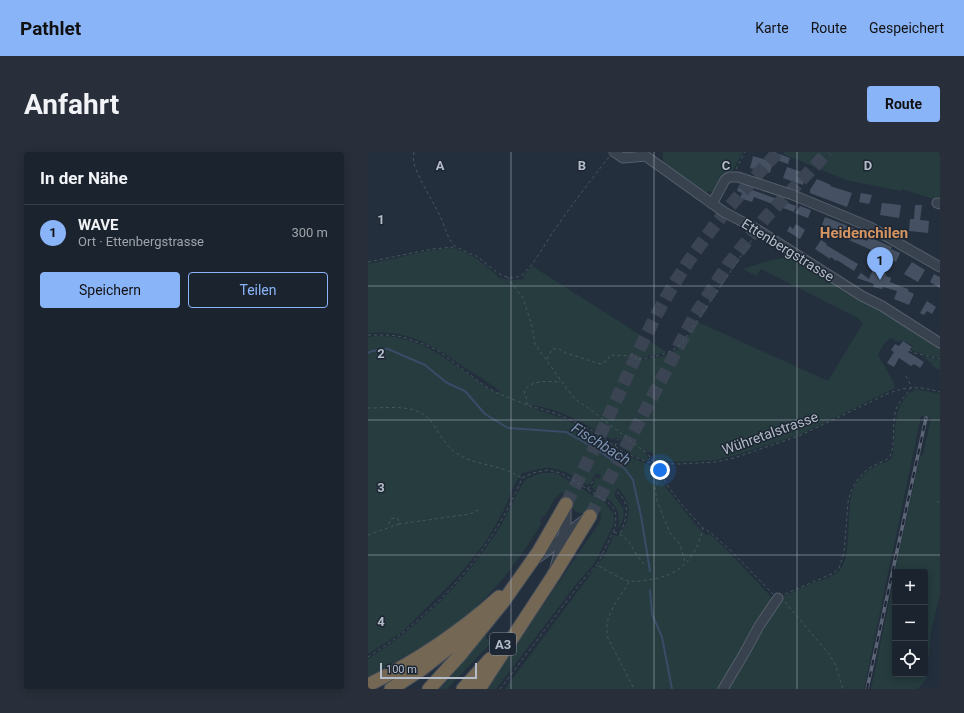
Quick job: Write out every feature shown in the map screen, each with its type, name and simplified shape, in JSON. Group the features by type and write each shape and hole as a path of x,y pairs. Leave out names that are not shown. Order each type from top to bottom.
{"highway":[{"name":"A3","path":"391,689 450,648 503,602 549,534 566,504"},
{"name":"A3","path":"479,689 553,576 590,516"},
{"name":"A3","path":"368,685 418,658 482,612 520,578"},
{"name":"A3","path":"463,689 502,645 540,596"},
{"path":"429,689 460,655 503,602"}],"street":[{"path":"614,152 623,158 643,154"},
{"name":"Ettenbergstrasse","path":"643,154 724,212 758,230 862,296 882,306 940,343"},
{"path":"712,204 725,180 734,176 793,195 870,227 940,267"},
{"path":"553,576 566,524 566,504"},
{"path":"531,562 548,551 574,526 590,516"},
{"path":"723,689 775,596"}],"path":[{"path":"414,152 413,161 417,172 441,218 450,239 455,246 478,258 497,273 514,278 523,274 533,262 574,202 610,155 614,152"},
{"path":"734,176 745,152"},
{"path":"546,360 552,349 559,349 566,353 600,364 608,360 610,355 635,356 636,360 667,353 676,348 682,343 758,230"},
{"path":"368,262 432,249 455,246"},
{"path":"507,277 523,298 532,326 535,344 575,399 645,452 683,506 703,528 730,550 775,596 834,572 839,568 844,554 848,502 852,488 865,472 890,457 892,450 894,417 897,407 901,400 909,393 911,387 905,375"},
{"name":"Wühretalstrasse","path":"368,335 390,335 403,337 426,345 437,350 485,386 508,398 527,406 557,414 577,423 630,456 654,463 679,464 716,462 734,458 801,436 900,389 911,387 927,388 940,392"},
{"path":"909,350 914,353 940,359"},
{"path":"527,406 524,391 527,386 538,383 559,382 560,380"},
{"path":"368,408 405,408 423,413 429,417 447,445 456,453 466,458 506,470 522,478"},
{"path":"615,447 618,439"},
{"path":"368,657 407,630 454,585 485,546 504,516 522,478 533,473 547,470 561,473 608,501 614,509 617,522 614,532 597,565 582,581 500,689"},
{"path":"660,475 655,488 657,501 670,533 680,544 685,563"},
{"path":"588,489 595,478"},
{"path":"617,492 622,496 627,510 626,519 620,534"},
{"path":"368,535 399,524 470,514 478,510"},
{"path":"389,527 391,519 395,518 398,520 399,524"},
{"path":"597,565 630,581 655,579 668,575 685,563 699,545 703,528"},
{"path":"614,532 625,538 644,564"},
{"path":"630,581 608,616 606,631 608,638 634,689"},
{"path":"786,603 829,654 835,664 843,689"}],"green space":[{"path":"663,152 743,152 732,172 725,177 714,193 710,191 705,192 663,164"},
{"path":"784,152 940,152 940,201 902,189 901,191 846,180 783,154"},
{"path":"648,162 700,200 699,202 649,165"},
{"path":"452,248 465,252 476,258 497,276 510,280 524,279 523,276 532,266 667,352 636,359 636,361 664,356 678,349 698,322 828,381 863,323 858,318 761,269 756,276 743,269 771,260 792,257 940,348 940,358 924,355 911,350 913,346 902,340 900,342 890,338 883,345 878,355 893,381 895,388 801,434 733,456 715,460 679,462 655,460 653,452 644,452 650,460 642,459 625,450 619,444 621,440 618,438 611,439 582,422 552,409 530,405 537,410 557,416 584,428 600,438 612,450 652,466 667,489 695,524 706,535 710,534 772,598 776,598 839,571 844,564 848,544 851,497 854,488 858,480 867,472 891,458 894,450 895,427 900,405 909,394 916,389 940,394 940,595 932,626 928,661 928,569 896,569 920,456 923,454 931,418 921,416 864,689 505,689 603,558 614,535 618,536 628,518 629,508 622,493 617,488 614,495 623,507 624,513 618,529 619,517 615,507 601,493 592,488 596,478 599,479 601,475 596,473 590,484 587,485 561,470 550,468 541,468 522,473 514,485 503,512 485,543 459,575 402,632 368,654 368,337 397,337 424,346 448,360 486,387 493,391 501,392 446,355 423,342 397,334 368,333 368,264 433,250"},
{"path":"921,356 940,360 940,370 932,366 933,364"},
{"path":"542,473 556,473 605,503 613,513 613,526 594,564 581,578 496,689 486,689 601,520 600,510 598,513 583,513 573,509 563,491 555,498 545,516 543,516 540,521 542,522 520,556 486,598 464,617 438,636 368,677 368,659 406,632 440,602 456,585 498,530 518,491 526,479"},
{"path":"892,588 892,677 926,677 926,679 918,689 871,689"},
{"path":"485,636 491,643 447,689 440,689"}],"building":[{"path":"776,153 790,158 788,164 774,159"},
{"path":"753,156 773,162 770,173 750,168"},
{"path":"787,167 807,174 803,185 783,178"},
{"path":"817,179 831,185 830,186 852,193 847,207 810,193 810,190"},
{"path":"739,185 796,206 794,212 754,197 752,202 740,198 742,193 737,191"},
{"path":"861,193 872,195 869,204 859,202"},
{"path":"882,203 901,205 899,218 880,215"},
{"path":"915,205 922,205 920,220 929,221 928,233 909,231 910,219 914,219"},
{"path":"800,206 811,210 808,218 795,213"},
{"path":"825,217 858,230 856,236 867,241 869,237 892,247 891,249 900,253 896,262 877,255 878,253 849,240 852,235 838,229 837,230 822,225"},
{"path":"796,224 805,230 800,239 787,231 790,226 793,229"},
{"path":"821,240 827,244 826,245 858,264 854,271 831,257 830,259 815,249"},
{"path":"912,262 925,270 918,282 904,274"},
{"path":"873,269 886,273 886,276 891,278 890,282 908,289 908,291 914,294 909,305 894,299 897,291 883,287 882,289 873,287 874,284 857,278 861,273 869,279"},
{"path":"934,274 940,277 940,288 930,282"},
{"path":"927,301 936,307 932,314 927,311 924,315 920,313"},
{"path":"903,341 912,347 908,352 924,362 920,368 914,364 911,366 899,358 894,367 887,363 894,352 891,350 895,344 899,346"}],"waterway":[{"name":"Fischbach","path":"368,353 388,349 425,365 447,383 465,391 485,414 508,428 566,432 596,449 625,469 633,480 641,516 650,571"},
{"name":"Fischbach","path":"650,590 652,614 662,637 672,689"}],"tunnel":[{"path":"566,504 597,442 645,337 675,282 688,262 731,205 778,152"},
{"path":"590,516 694,317 727,266 766,217 828,152"}],"railway":[{"path":"867,689 926,418"}],"place":[{"name":"WAVE","path":"880,280"}],"district":[{"name":"Heidenchilen","path":"864,233"}]}
